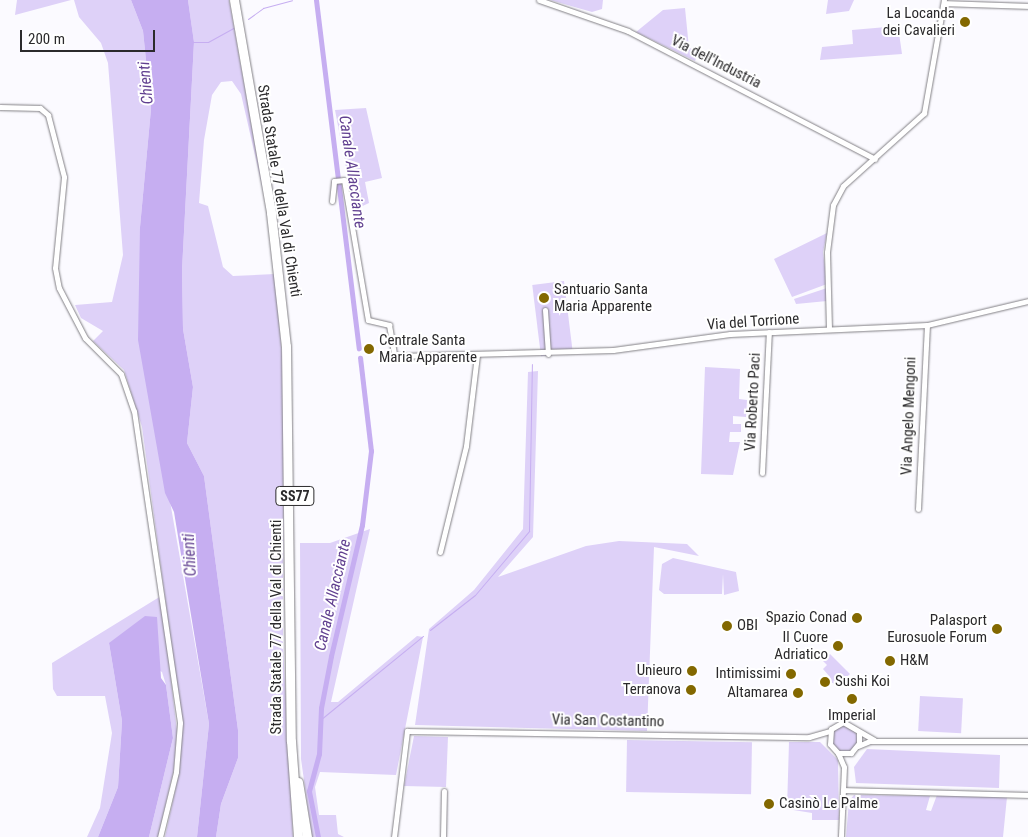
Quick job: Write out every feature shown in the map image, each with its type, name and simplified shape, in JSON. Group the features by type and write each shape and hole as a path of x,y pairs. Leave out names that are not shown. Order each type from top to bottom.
{"highway":[{"name":"Strada Statale 77 della Val di Chienti","path":"234,0 273,208"},
{"name":"Strada Statale 77 della Val di Chienti","path":"240,0 273,208 288,400 295,782"},
{"path":"295,782 297,837"},
{"path":"295,782 305,837"}],"street":[{"name":"Via dell'Industria","path":"539,0 628,30 875,159"},
{"path":"830,329 827,252 833,205 843,186 919,120 928,104 944,1 1028,6"},
{"path":"0,107 40,108 48,115 64,177 55,268 60,288 85,338 121,374 136,420 180,723 176,772 160,837"},
{"name":"Via del Torrione","path":"332,201 336,179 344,180 370,322 389,324 396,356 548,354 769,332 927,325 1028,301"},
{"path":"545,310 548,354"},
{"name":"Via Angelo Mengoni","path":"918,509 927,325"},
{"name":"Via Roberto Paci","path":"762,473 769,332"},
{"path":"440,552 466,446 477,355"},
{"name":"Via San Costantino","path":"394,837 407,730 809,737 830,731 843,722 876,741"},
{"path":"830,731 830,744"},
{"path":"858,746 859,732"},
{"name":"Via San Costantino","path":"809,737 830,744 838,753 844,767"},
{"name":"Via San Costantino","path":"850,752 858,746 876,741 1028,741"},
{"path":"838,753 850,752 844,767 841,837"},
{"path":"843,790 1028,795"},
{"path":"443,837 444,791"}],"shaded area":[{"path":"17,0 71,0 15,15"},
{"path":"74,0 131,0 143,31 151,109 140,227 157,427 209,724 197,837 165,837 179,773 182,723 142,427 124,370 93,341 103,331 81,318 75,305 112,302 123,255 108,63 101,43 79,17"},
{"path":"188,0 229,0 264,195 241,94 232,81 221,82 212,95 204,140 199,203 208,206 223,267 233,276 275,274 284,380 283,645 293,837 216,837 221,804 238,758 238,730 204,476 187,443 193,387 183,329 182,270 194,42"},
{"path":"550,0 603,0 602,9 592,12"},
{"path":"828,0 854,0 849,11 826,14"},
{"path":"685,8 689,48 699,51 695,61 636,32 663,10"},
{"path":"898,26 902,54 820,60 822,47 853,44 852,30"},
{"path":"366,108 382,178 365,182 369,203 354,210 335,110"},
{"path":"827,233 823,252 827,284 792,297 774,259"},
{"path":"564,281 573,352 541,356 532,285"},
{"path":"827,288 827,301 796,304 794,299"},
{"path":"705,367 740,369 739,399 747,400 746,417 733,416 733,424 741,424 741,432 730,432 729,442 740,442 733,475 701,474"},
{"path":"538,371 533,537 498,577 586,546 619,541 687,544 699,556 654,547 647,731 415,725 429,629 474,590 523,529 528,372"},
{"path":"370,529 331,702 338,702 417,636 423,637 396,775 320,772 315,787 319,815 336,815 338,834 344,837 312,837 301,759 300,543 330,543"},
{"path":"673,558 736,572 739,591 724,595 723,574 722,594 664,594 659,590 662,564"},
{"path":"161,596 177,731 174,769 158,837 149,837 173,738 166,685 162,672 109,643 122,721 118,787 98,837 87,837 100,808 112,733 105,696 57,696 53,689 52,663"},
{"path":"830,654 850,674 838,685 827,681 830,677 823,669 827,665 823,661"},
{"path":"920,696 963,698 961,733 918,731"},
{"path":"844,726 853,730 857,739 853,748 844,752 835,748 831,739 835,730"},
{"path":"414,736 448,737 446,787 404,786"},
{"path":"627,740 752,742 751,794 626,792"},
{"path":"789,742 820,742 838,760 839,820 812,820 812,813 787,809"},
{"path":"867,749 1000,755 999,788 856,783 854,767"},
{"path":"854,795 930,796 926,810 931,811 937,795 1007,797 1003,837 846,837 849,801"}],"water":[{"name":"Chienti","path":"131,0 188,0 194,42 182,270 183,329 193,387 187,443 204,476 238,730 238,758 221,804 216,837 197,837 209,724 174,512 165,493 138,340 140,227 151,109 143,31"},
{"path":"145,616 157,617 161,678 166,685 173,738 149,837 98,837 118,787 122,721 109,643"}],"waterway":[{"path":"248,19 263,8 292,0"},
{"name":"Canale Allacciante","path":"316,0 359,348"},
{"path":"193,42 208,42 233,28"},
{"name":"Canale Allacciante","path":"318,837 309,791 319,754 321,708 331,656 362,525 371,451 360,358"},
{"path":"430,630 475,595 529,531 532,364"},
{"path":"320,720 423,636"}],"place":[{"name":"La Locanda dei Cavalieri","path":"965,22"},
{"name":"Santuario Santa Maria Apparente","path":"544,298"},
{"name":"Centrale Santa Maria Apparente","path":"369,349"},
{"name":"Spazio Conad","path":"857,618"},
{"name":"OBI","path":"727,626"},
{"name":"Palasport Eurosuole Forum","path":"997,629"},
{"name":"Il Cuore Adriatico","path":"838,646"},
{"name":"H&M","path":"890,661"},
{"name":"Unieuro","path":"692,671"},
{"name":"Intimissimi","path":"791,674"},
{"name":"Sushi Koi","path":"825,682"},
{"name":"Terranova","path":"691,690"},
{"name":"Altamarea","path":"798,693"},
{"name":"Imperial","path":"852,699"},
{"name":"Casinò Le Palme","path":"769,804"}]}
